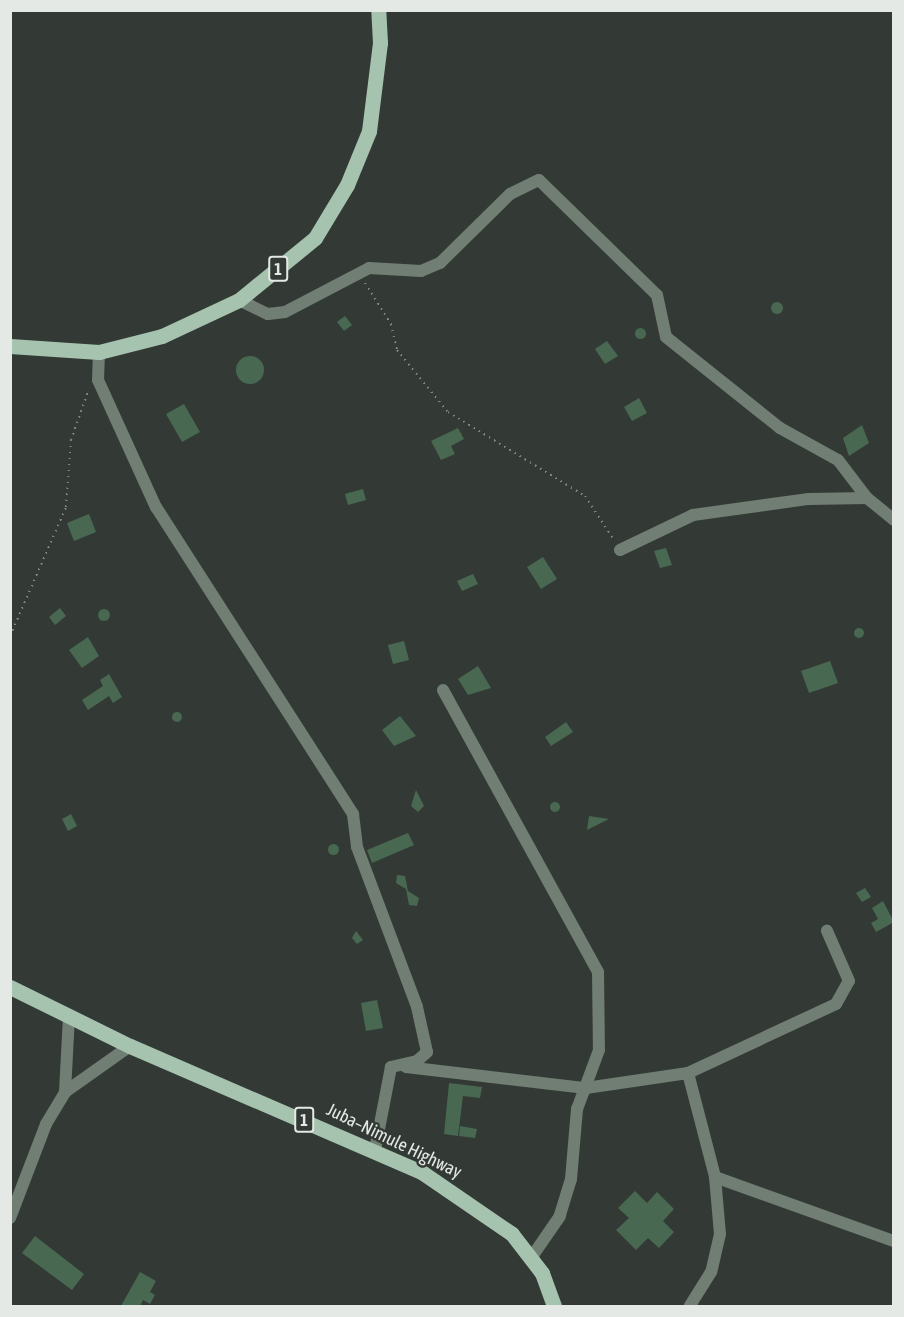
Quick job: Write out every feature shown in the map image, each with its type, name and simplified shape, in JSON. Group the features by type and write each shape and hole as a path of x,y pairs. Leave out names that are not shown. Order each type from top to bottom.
{"main road":[{"name":"1","path":"10,346 99,352 201,321 239,300 315,238 347,185 369,131 380,43 378,10"},
{"name":"Juba–Nimule Highway","path":"10,987 130,1046 375,1150 466,1199 512,1234 531,1258 554,1306"}],"street":[{"path":"239,300 267,314 285,312 369,268 421,271 440,263 510,194 539,180 657,295 666,337 780,428 838,460 867,498 894,520"},
{"path":"99,352 98,380 156,507 353,814 357,847 425,1029 427,1052 404,1066"},
{"path":"620,550 693,515 809,498 867,498"},
{"path":"443,690 598,972 599,1050 586,1088 560,1216 531,1258"},
{"path":"375,1150 391,1067 404,1066 586,1088 688,1073 836,1004 849,981 827,931"},
{"path":"65,1092 69,1016"},
{"path":"10,1218 46,1124 65,1092 130,1046"},
{"path":"688,1073 715,1177 720,1234 711,1272 690,1306"},
{"path":"715,1177 894,1241"}],"path":[{"path":"356,273 391,324 397,350 448,411 585,496 620,550"},
{"path":"10,636 66,507 71,440 98,380"}],"building":[{"path":"777,302 783,308 777,314 771,308"},
{"path":"345,316 352,325 344,331 337,322"},
{"path":"640,328 644,329 644,337 640,338 636,337 635,333 636,329"},
{"path":"607,341 618,356 605,364 595,349"},
{"path":"250,356 260,360 264,370 260,380 250,384 240,380 236,370 240,360"},
{"path":"639,398 647,413 632,421 624,407"},
{"path":"184,404 200,432 182,442 166,414"},
{"path":"862,425 869,443 849,456 843,438"},
{"path":"458,428 464,439 451,446 455,454 441,460 431,441"},
{"path":"363,489 366,500 348,505 345,494"},
{"path":"89,514 96,532 74,541 67,523"},
{"path":"666,548 672,565 660,568 654,551"},
{"path":"543,557 557,579 541,589 527,567"},
{"path":"473,574 478,584 462,591 457,581"},
{"path":"60,608 66,616 55,625 49,617"},
{"path":"104,609 110,615 104,621 98,615"},
{"path":"859,628 863,629 863,637 859,638 855,637 854,633 855,629"},
{"path":"88,637 99,656 82,668 69,650"},
{"path":"404,641 409,660 393,664 388,645"},
{"path":"830,661 838,683 809,693 801,671"},
{"path":"478,666 491,688 468,695 458,679"},
{"path":"109,674 122,697 113,703 109,696 88,710 82,700 103,686 100,680"},
{"path":"177,712 181,713 181,721 177,722 173,721 172,717 173,713"},
{"path":"400,716 416,736 394,746 382,730"},
{"path":"566,722 573,732 551,746 545,737"},
{"path":"416,790 424,806 418,812 411,806"},
{"path":"555,802 559,803 559,811 555,812 551,811 550,807 551,803"},
{"path":"71,814 77,826 68,831 62,819"},
{"path":"589,816 609,819 587,830"},
{"path":"408,833 414,845 372,863 367,850"},
{"path":"333,844 337,845 337,853 333,854 329,853 328,849 329,845"},
{"path":"397,875 405,876 408,891 419,898 417,906 409,905 406,889 396,883"},
{"path":"865,888 871,897 862,902 856,893"},
{"path":"883,901 894,922 876,932 871,923 878,919 872,908"},
{"path":"356,931 363,940 357,944 352,938"},
{"path":"377,1000 383,1028 366,1031 361,1003"},
{"path":"449,1083 482,1087 480,1098 463,1096 458,1136 444,1134"},
{"path":"460,1126 477,1129 475,1138 459,1136"},
{"path":"635,1191 647,1203 657,1192 674,1209 663,1221 674,1232 659,1248 648,1238 636,1250 616,1230 629,1218 618,1208"},
{"path":"35,1236 84,1274 72,1290 22,1253"},
{"path":"140,1272 156,1281 150,1292 155,1295 150,1304 143,1300 140,1306 121,1306"}]}
